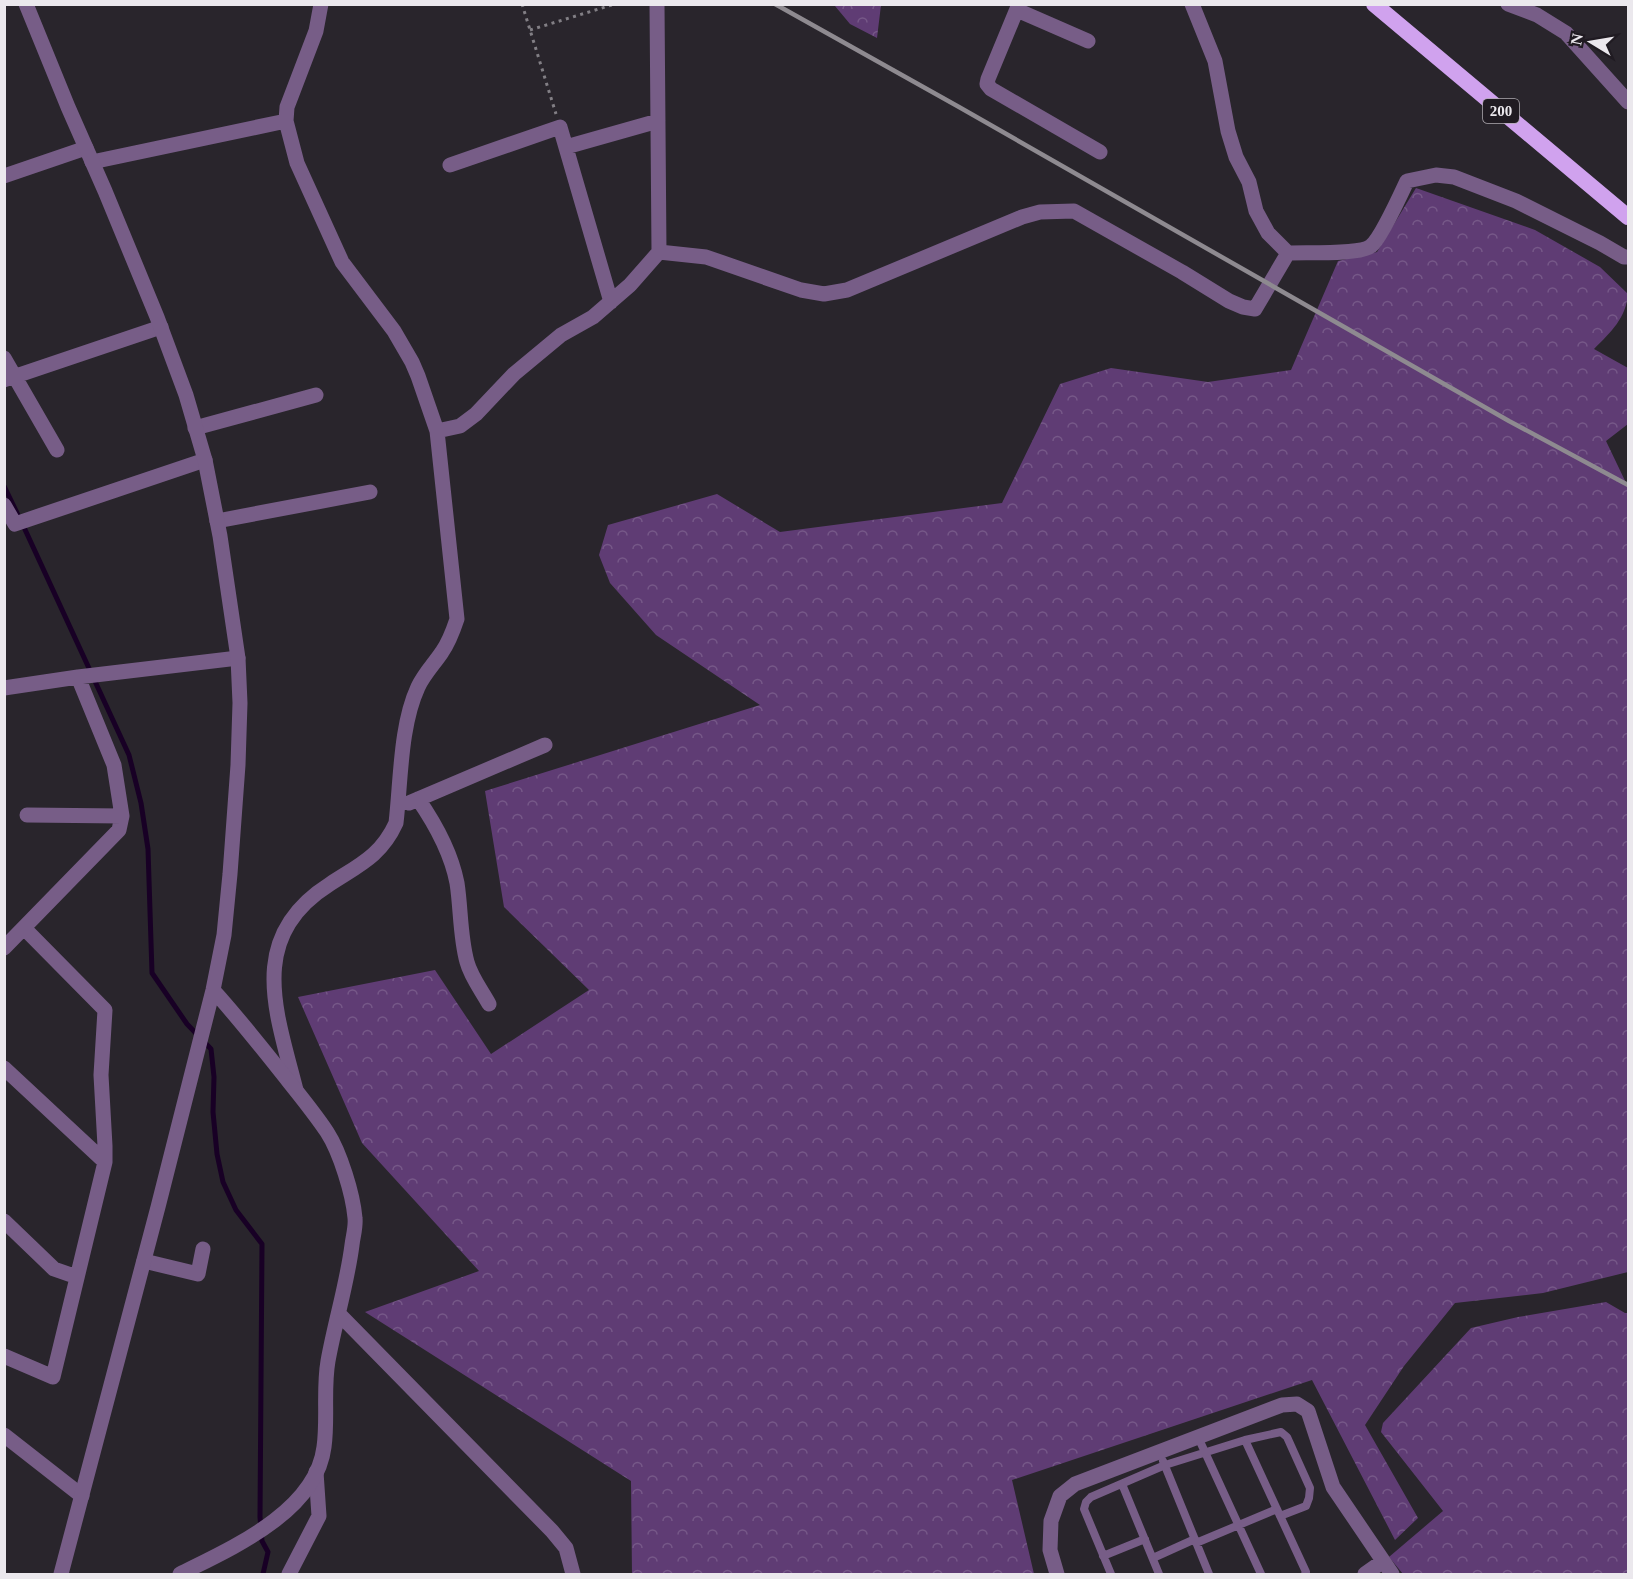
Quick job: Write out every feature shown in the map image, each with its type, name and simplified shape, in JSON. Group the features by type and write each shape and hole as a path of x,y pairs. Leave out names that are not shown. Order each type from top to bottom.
{"highway":[{"name":"200","path":"1374,4 1629,217"}],"street":[{"path":"26,4 161,327 186,395 205,460 217,521 238,658 240,702 237,776 224,936 213,990 61,1575"},
{"path":"296,1090 273,989 274,966 280,941 292,917 314,894 381,849 390,837 396,823 406,724 412,702 419,684 453,634 457,619 437,431 412,362 394,331 342,262 297,163 286,121 287,107 316,31 321,4"},
{"path":"437,431 460,426 476,414 514,374 561,335 593,317 611,302 630,285 659,252 657,4"},
{"path":"1192,4 1215,61 1228,131 1236,157 1249,182 1256,211 1268,233 1288,253 1360,251 1371,246 1407,181 1436,175 1454,177 1516,201 1624,257 1629,257"},
{"path":"1508,4 1537,15 1566,33 1629,102"},
{"path":"1088,41 1019,6 987,84 991,89 1100,152"},
{"path":"4,176 89,155 286,121"},
{"path":"566,147 658,122"},
{"path":"450,165 560,127 611,302"},
{"path":"659,252 706,257 801,290 824,294 848,290 1022,217 1040,212 1074,212 1229,301 1255,309 1288,253"},
{"path":"10,378 161,327"},
{"path":"4,358 10,378 57,450"},
{"path":"195,428 316,395"},
{"path":"4,505 15,524 205,460"},
{"path":"217,521 370,492"},
{"path":"4,688 238,658"},
{"path":"4,948 119,830 122,816 114,765 78,677"},
{"path":"398,808 545,745"},
{"path":"418,799 433,821 449,853 457,884 467,965 489,1004"},
{"path":"27,815 122,816"},
{"path":"4,1356 53,1377 105,1162 101,1075 105,1010 24,928"},
{"path":"180,1575 247,1540 267,1526 291,1507 312,1481 320,1465 324,1448 328,1363 348,1274 355,1219 345,1172 328,1134 296,1090 213,990"},
{"path":"4,1068 105,1162"},
{"path":"4,1221 54,1269 77,1277"},
{"path":"144,1261 198,1274 203,1249"},
{"path":"339,1314 552,1532 566,1548 573,1575"},
{"path":"1058,1575 1050,1550 1050,1521 1060,1496 1075,1484 1200,1445 1282,1405 1298,1404 1308,1411 1333,1487 1387,1568 1365,1575"},
{"path":"4,1436 82,1496"},
{"path":"289,1575 319,1516 316,1472"}],"lane":[{"path":"1153,1558 1239,1525 1279,1512 1299,1510 1306,1506 1310,1488 1287,1437 1281,1432 1245,1440 1200,1445 1239,1525 1261,1575"},
{"path":"1245,1440 1306,1572 1305,1575"},
{"path":"1111,1575 1084,1509 1086,1502 1091,1497 1122,1484 1163,1458 1209,1575"},
{"path":"1122,1484 1160,1575"},
{"path":"1103,1556 1145,1539"}],"path":[{"path":"522,4 560,127"},
{"path":"530,30 615,4"}],"green space":[{"path":"831,5 881,5 877,38 850,24 835,6"},
{"path":"1416,188 1535,230 1600,267 1628,294 1621,317 1594,349 1628,368 1628,424 1606,441 1628,487 1628,1272 1543,1293 1455,1303 1404,1366 1365,1425 1418,1518 1395,1540 1312,1380 1012,1480 1034,1574 632,1574 631,1481 365,1312 479,1271 362,1143 298,997 435,970 491,1054 589,990 504,907 485,791 760,705 656,635 610,583 599,555 608,525 717,494 780,532 1002,503 1060,384 1111,368 1208,382 1291,370 1338,261 1377,252"},
{"path":"1606,1302 1628,1313 1628,1574 1403,1574 1389,1557 1443,1511 1381,1432 1383,1423 1471,1328 1518,1317"}],"waterway":[{"path":"4,486 18,515"},
{"path":"22,523 129,755 141,803 148,849 152,973 187,1024 211,1049 214,1077 213,1112 217,1154 223,1182 236,1210 262,1244 260,1517 262,1541 268,1552 263,1574"}],"railway":[{"path":"775,4 1509,421 1628,485"}]}
